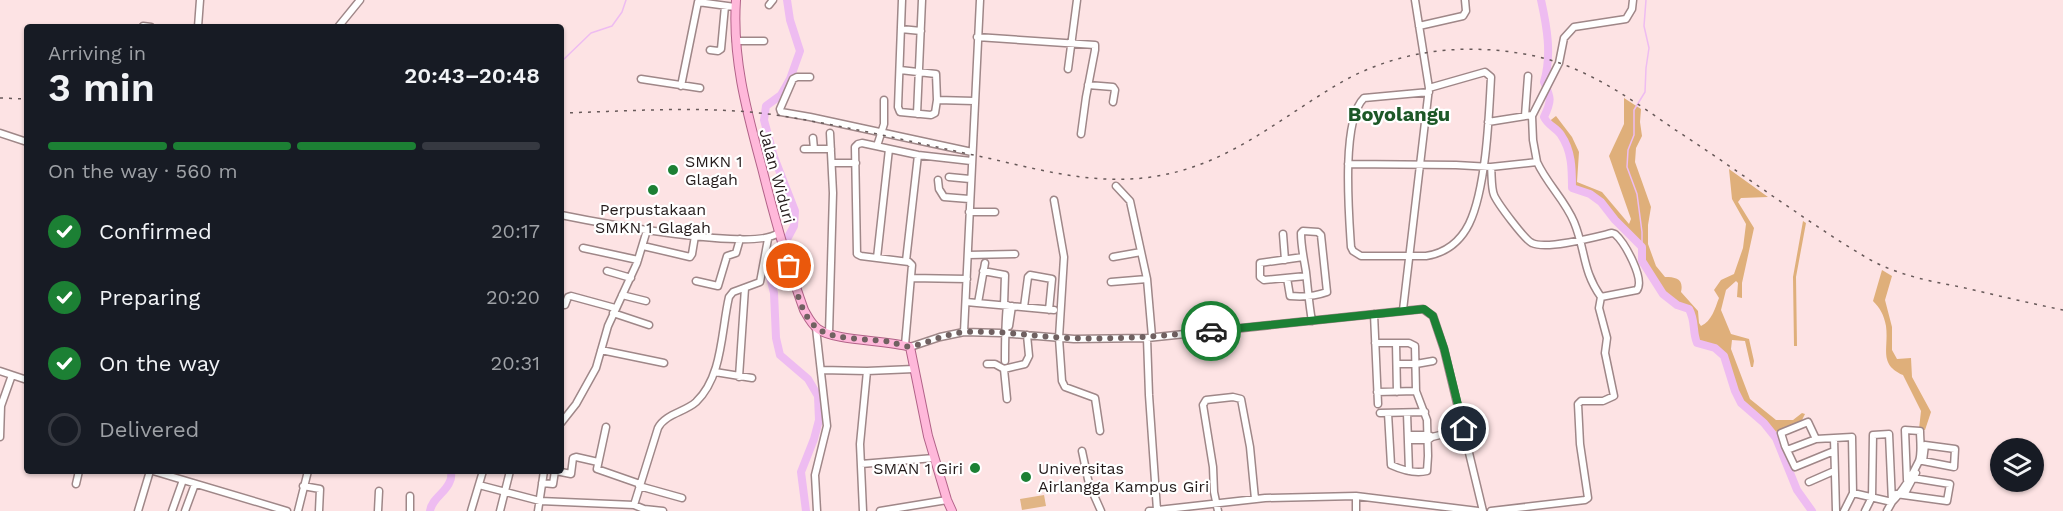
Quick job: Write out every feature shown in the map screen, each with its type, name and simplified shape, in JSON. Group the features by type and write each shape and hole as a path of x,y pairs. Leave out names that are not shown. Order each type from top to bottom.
{"main road":[{"name":"Jalan Widuri","path":"731,5 742,94 779,235 804,310 816,328"},
{"path":"816,328 829,334 908,346 934,458 949,507"}],"street":[{"path":"198,24 200,0"},
{"path":"340,24 360,0"},
{"path":"900,70 936,74 937,100 934,115 899,111 900,70 901,29 902,0"},
{"path":"917,114 922,0"},
{"path":"964,332 980,0"},
{"path":"1068,69 1077,0"},
{"path":"1403,310 1429,90 1415,0"},
{"path":"1419,26 1463,16 1466,10 1465,0"},
{"path":"1488,122 1529,115 1559,63 1564,38 1568,32 1574,27 1626,20 1632,9 1633,0"},
{"path":"681,86 698,2 731,5 721,50 710,50"},
{"path":"901,29 921,32"},
{"path":"977,37 1095,45 1081,134"},
{"path":"736,41 764,41"},
{"path":"1488,73 1491,77 1483,167 1474,212 1468,226 1458,239 1436,255 1367,257 1356,253 1352,249 1348,164 1352,129 1360,101 1365,98 1387,98 1429,90 1473,75 1488,73"},
{"path":"1491,511 1587,500 1578,404 1586,400 1603,401 1614,396 1605,353 1607,338 1599,308 1601,297 1588,275 1580,241 1568,209 1537,162 1529,115 1528,75"},
{"path":"810,77 793,79 781,112 972,152"},
{"path":"641,79 700,88"},
{"path":"1088,85 1113,87 1115,90 1113,102"},
{"path":"877,146 885,116 884,100"},
{"path":"937,100 974,101"},
{"path":"0,133 24,141"},
{"path":"829,334 832,217 830,133"},
{"path":"813,138 814,149"},
{"path":"971,162 918,155 862,143 855,147 857,254 906,261 912,265 908,346 964,332 1059,338 1150,337 1424,309 1433,316 1444,348 1483,511"},
{"path":"804,149 831,149"},
{"path":"877,258 889,149"},
{"path":"906,261 918,155"},
{"path":"1348,164 1491,167 1537,162"},
{"path":"832,163 856,163"},
{"path":"1491,167 1493,191 1496,198 1532,243 1580,241 1613,233 1618,236 1629,252 1640,288 1631,292 1601,297"},
{"path":"948,177 970,179"},
{"path":"938,180 939,189 944,197 969,199"},
{"path":"1116,186 1130,201 1147,279 1157,510"},
{"path":"1054,200 1064,257 1059,338 1064,385 1075,392 1095,398 1100,431"},
{"path":"969,212 995,212"},
{"path":"564,215 647,230 695,236 768,239 779,235"},
{"path":"564,419 596,368 614,311 638,260 647,230"},
{"path":"1287,278 1290,296 1307,295 1327,292 1321,235 1318,232 1303,231 1301,233 1303,257 1307,295 1310,321"},
{"path":"1283,234 1285,260"},
{"path":"643,246 690,257 695,236"},
{"path":"696,281 718,286 728,256 736,253 740,239"},
{"path":"633,506 660,423 699,399 715,372 729,297 733,292 760,282 768,239"},
{"path":"583,248 638,260"},
{"path":"1113,257 1141,252"},
{"path":"968,255 1015,254"},
{"path":"1303,257 1262,262 1259,267 1262,279 1305,276"},
{"path":"978,303 985,263"},
{"path":"607,271 630,278"},
{"path":"983,271 1005,275 1008,306 1005,361"},
{"path":"966,302 1051,310 1052,279 1030,275 1024,307"},
{"path":"911,278 967,279"},
{"path":"1111,282 1147,279"},
{"path":"740,377 745,288"},
{"path":"622,295 646,301"},
{"path":"566,305 568,297 571,296 649,325"},
{"path":"1374,314 1378,404"},
{"path":"816,328 827,426 815,475 817,511"},
{"path":"987,364 995,364 1004,369 1023,365 1029,356 1027,335"},
{"path":"1375,343 1414,344 1416,392 1425,412 1429,437 1427,471 1409,471 1391,465 1388,413"},
{"path":"1396,343 1397,392"},
{"path":"601,350 664,363"},
{"path":"1397,364 1433,361"},
{"path":"821,370 914,369"},
{"path":"1004,369 1007,399"},
{"path":"0,371 24,379"},
{"path":"863,511 862,422 867,371"},
{"path":"715,372 752,378"},
{"path":"0,437 1,406 12,375"},
{"path":"1377,392 1416,392"},
{"path":"1225,511 1214,492 1213,467 1203,405 1208,400 1233,397 1241,399 1250,447 1255,498"},
{"path":"1380,413 1425,412"},
{"path":"1407,413 1409,471"},
{"path":"1816,439 1808,422 1782,433 1795,467 1834,451"},
{"path":"606,427 598,470 682,498"},
{"path":"1408,438 1429,437 1464,429"},
{"path":"1910,479 1905,430 1920,431 1921,461"},
{"path":"1865,511 1872,497 1873,435 1888,434 1897,494"},
{"path":"1787,450 1816,439 1852,437 1854,493 1844,511"},
{"path":"1834,438 1836,511"},
{"path":"1887,511 1921,461 1925,445 1955,449 1954,466 1921,461"},
{"path":"1082,451 1089,484 1101,511"},
{"path":"564,473 571,474 573,458 576,456 598,462"},
{"path":"861,464 934,458"},
{"path":"1809,482 1834,471"},
{"path":"76,484 78,474"},
{"path":"138,511 150,474"},
{"path":"162,474 287,511"},
{"path":"298,511 307,474"},
{"path":"471,511 482,474"},
{"path":"500,511 509,474"},
{"path":"538,511 544,474"},
{"path":"542,483 553,484 555,474"},
{"path":"1897,494 1947,501 1950,484 1910,479"},
{"path":"172,511 183,480"},
{"path":"185,511 195,484"},
{"path":"479,485 540,501 633,506 663,511"},
{"path":"303,486 320,489 319,511"},
{"path":"378,511 379,491"},
{"path":"1854,493 1892,502"},
{"path":"410,496 410,511"},
{"path":"1149,511 1255,498 1356,496 1434,508 1478,511"},
{"path":"1356,496 1356,511"},
{"path":"1218,511 1220,503"},
{"path":"880,511 949,507"}],"shaded area":[{"path":"1624,98 1641,109 1642,136 1636,148 1635,162 1651,207 1648,244 1656,266 1665,277 1676,278 1680,282 1681,292 1698,311 1701,326 1710,318 1719,298 1714,290 1721,280 1734,274 1743,248 1746,224 1732,199 1729,169 1768,197 1741,198 1738,202 1754,228 1742,283 1742,298 1737,297 1738,283 1736,281 1726,290 1721,310 1731,334 1749,339 1754,361 1753,367 1751,367 1745,341 1732,340 1731,349 1750,399 1776,420 1793,420 1802,413 1805,414 1801,422 1773,433 1741,403 1724,356 1715,348 1697,343 1693,318 1689,309 1677,305 1663,294 1642,261 1642,247 1601,202 1590,194 1572,188 1568,151 1561,137 1547,123 1556,116 1572,137 1579,152 1577,182 1602,192 1629,224 1631,219 1609,156 1624,124"},
{"path":"1803,221 1806,223 1796,277 1797,346 1794,346 1793,277"},
{"path":"1882,270 1892,276 1885,300 1892,327 1892,350 1897,359 1911,358 1912,377 1931,412 1925,430 1919,429 1921,411 1903,375 1895,371 1887,360 1885,322 1878,306 1873,301"},
{"path":"1044,495 1046,506 1022,510 1020,499"}],"waterway":[{"path":"564,59 591,33 612,26 622,12 626,0"},
{"path":"787,0 790,20 800,51 790,79 781,95 766,106 764,120 774,157 795,211 794,226 771,262 770,277 774,293 776,338 780,355 808,379 818,396 819,420 801,472 806,511"},
{"path":"1541,0 1548,51 1544,82 1550,99 1544,117 1565,141 1571,167 1572,188 1590,194 1601,202 1642,247 1642,261 1663,294 1677,305 1689,309 1697,343 1715,348 1724,356 1741,403 1764,423 1776,438 1797,490 1812,511"},
{"path":"1642,247 1637,194 1627,167 1628,150 1634,135 1634,110 1645,92 1649,48 1644,26 1646,0"},
{"path":"430,511 433,503 448,485 451,474"}],"railway":[{"path":"564,113 707,110 765,114 819,122 1071,176 1131,179 1177,172 1224,154 1352,76 1375,66 1424,53 1448,50 1474,49 1524,54 1565,65 1603,83 1833,237 1880,265 1925,280 2063,310"},
{"path":"0,98 24,99"}],"way so far":[{"path":"789,266 804,310 816,328 829,334 864,340 910,347 964,332 1113,339 1211,331"}],"place":[{"name":"SMKN 1 Glagah","path":"673,170"},
{"name":"Perpustakaan SMKN 1 Glagah","path":"653,190"},
{"name":"SMAN 1 Giri","path":"975,468"},
{"name":"Universitas Airlangga Kampus Giri","path":"1026,477"}],"district":[{"name":"Boyolangu","path":"1399,114"}],"route":[{"path":"1211,331 1403,310 1427,310 1433,316 1444,348 1464,429"}]}
